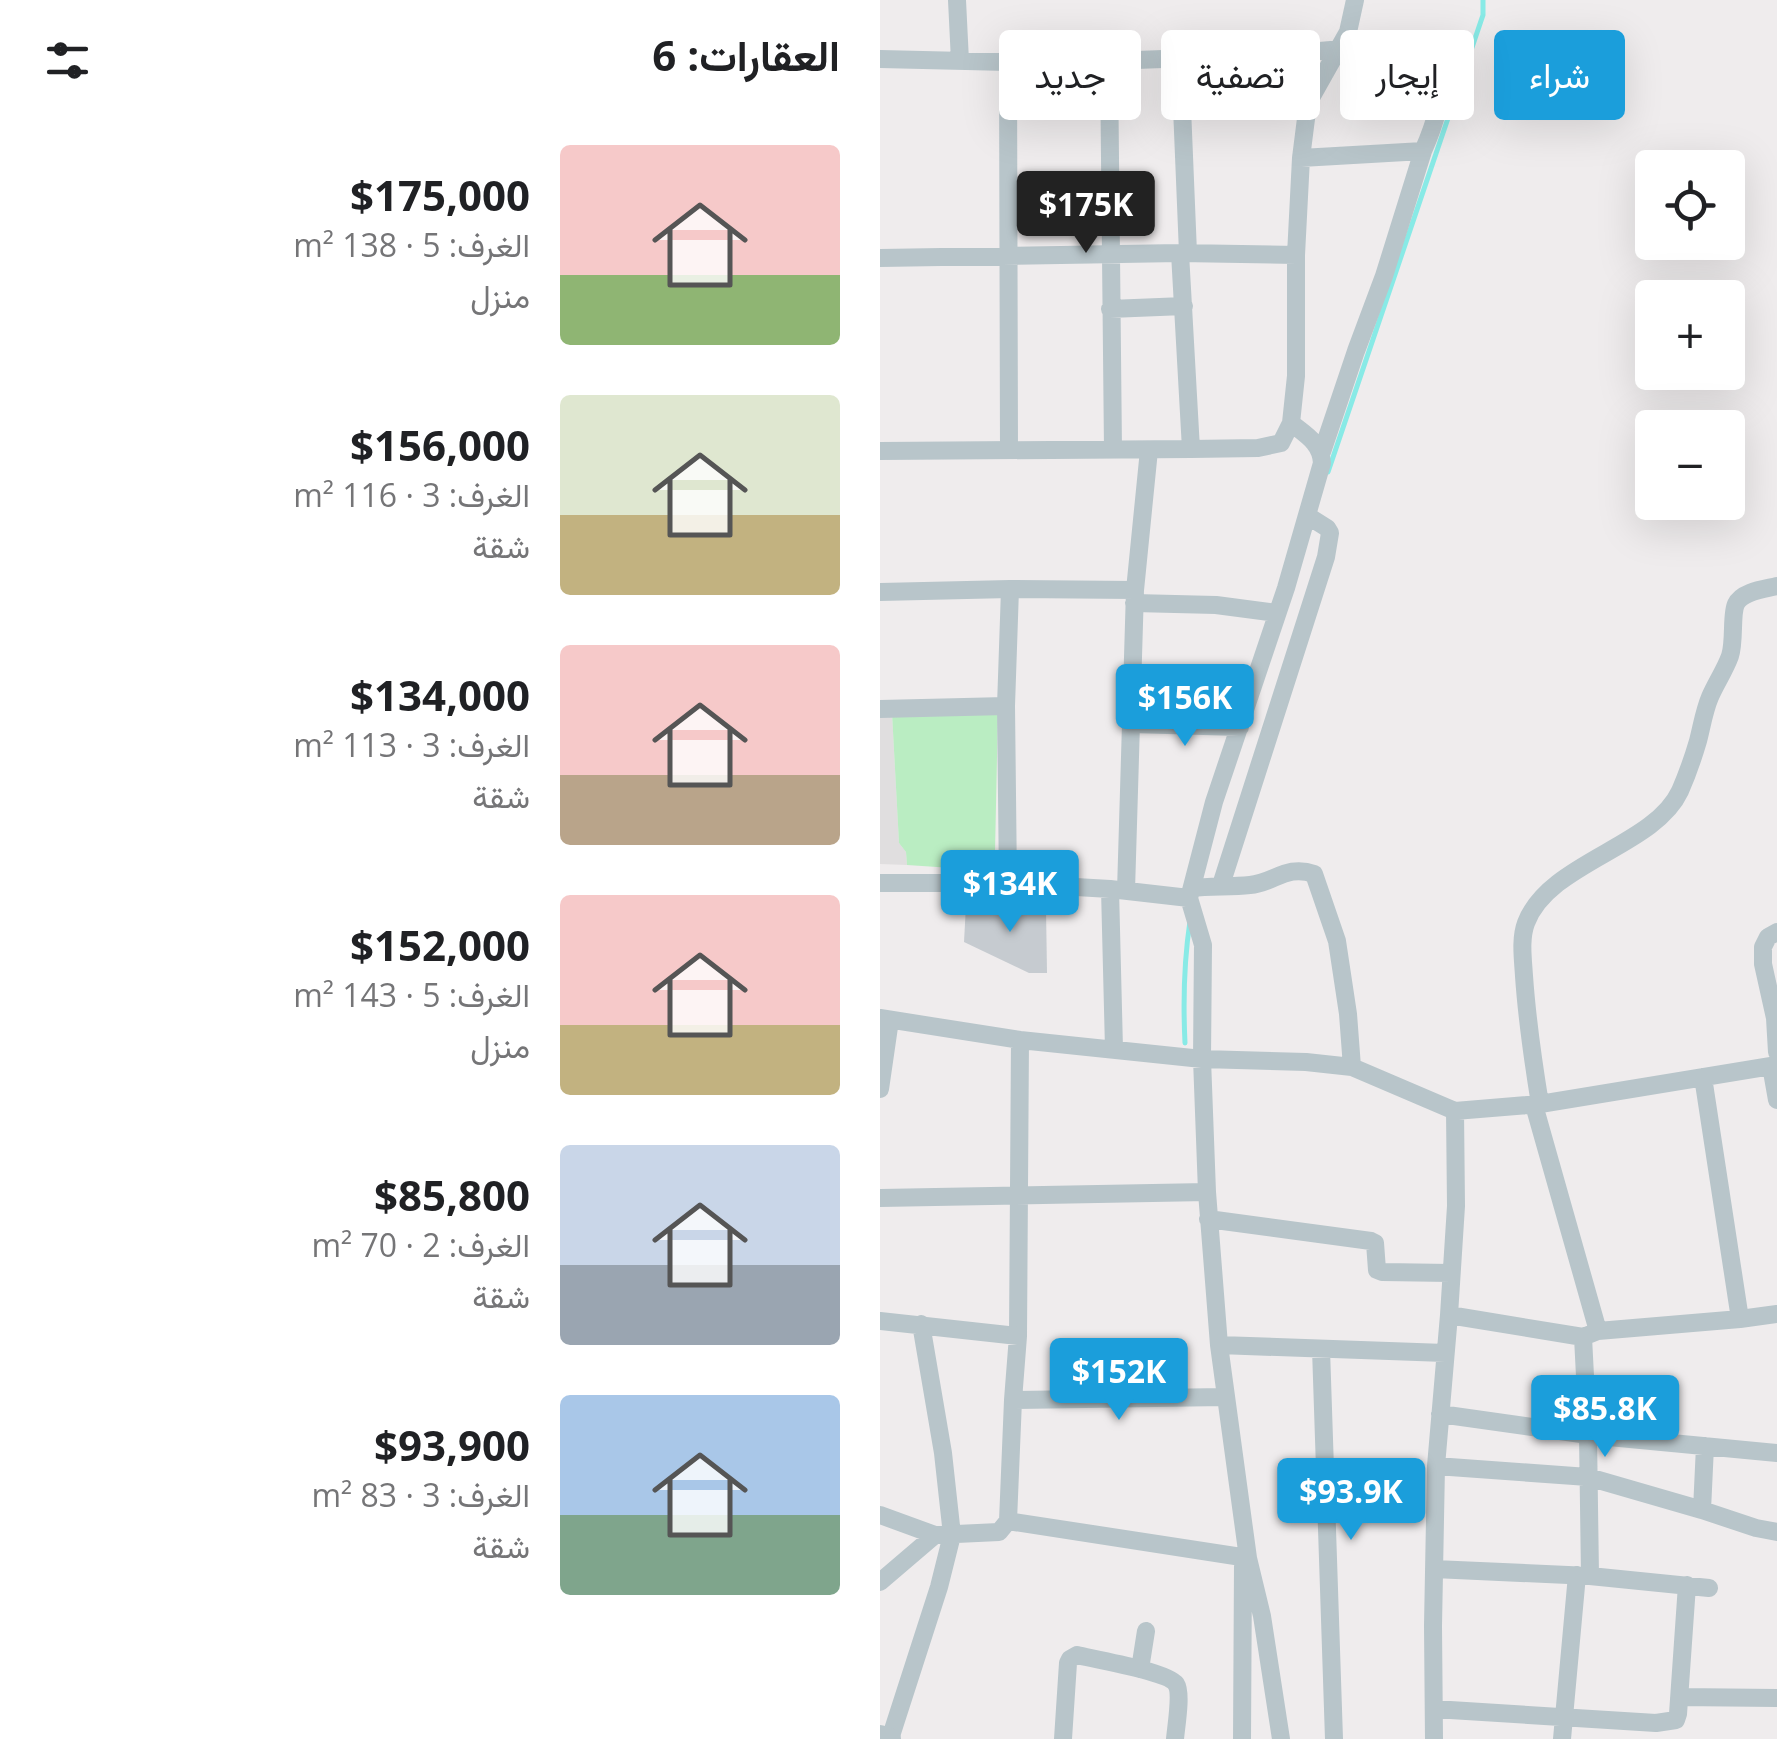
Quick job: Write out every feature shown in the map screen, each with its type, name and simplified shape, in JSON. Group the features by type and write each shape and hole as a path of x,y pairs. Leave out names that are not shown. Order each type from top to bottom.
{"street":[{"path":"957,0 960,61"},
{"path":"880,451 1191,450 1281,443 1291,424 1298,341 1296,255 1308,102 1348,32 1356,0"},
{"path":"1281,1739 1262,1616 1246,1558 1219,1345 1208,1219 1202,945 1190,893 1214,802 1308,516 1322,452 1433,128 1444,92 1446,57 1405,50 1320,50"},
{"path":"880,59 999,62"},
{"path":"1008,120 1009,450"},
{"path":"1109,120 1114,450"},
{"path":"1181,120 1191,450"},
{"path":"1302,158 1423,151"},
{"path":"880,258 1296,255"},
{"path":"1110,309 1184,306"},
{"path":"1291,424 1322,452"},
{"path":"1114,1049 1118,890 1131,724 1134,597 1150,450"},
{"path":"1221,885 1330,540 1327,528 1308,516"},
{"path":"1562,1739 1583,1576 1591,1334 1537,1105 1522,946 1526,922 1542,899 1576,871 1670,809 1697,743 1709,698 1730,656 1738,599 1777,586"},
{"path":"1008,883 1006,706 1010,589"},
{"path":"880,592 1010,589 1134,597 1277,613"},
{"path":"880,709 1006,706"},
{"path":"1131,724 1240,726"},
{"path":"880,883 1008,883 1190,893 1221,885 1257,884 1277,874 1308,871 1314,874 1337,941 1352,1067"},
{"path":"1777,932 1768,937 1763,947 1775,1018 1777,1100"},
{"path":"880,1090 885,1019 1020,1040 1202,1058 1352,1067 1455,1112 1537,1105 1775,1062"},
{"path":"880,1515 944,1535 999,1532 1008,1521 1018,1336 1020,1040"},
{"path":"1703,1077 1740,1319"},
{"path":"1434,1739 1436,1466 1456,1206 1455,1112"},
{"path":"880,1198 1207,1192"},
{"path":"1208,1219 1371,1241 1377,1249 1378,1270 1382,1272 1451,1273"},
{"path":"1449,1315 1591,1334 1777,1314"},
{"path":"880,1320 1018,1336"},
{"path":"880,1736 890,1739 940,1587 943,1453 921,1324"},
{"path":"1219,1345 1445,1353"},
{"path":"1320,1349 1334,1739"},
{"path":"1013,1400 1226,1397"},
{"path":"1440,1414 1588,1435 1777,1453"},
{"path":"1702,1510 1705,1446"},
{"path":"1436,1466 1588,1478 1777,1532"},
{"path":"1008,1521 1246,1558"},
{"path":"880,1582 944,1535"},
{"path":"1242,1739 1246,1558"},
{"path":"1434,1569 1583,1576 1709,1588"},
{"path":"1434,1709 1563,1716 1657,1731 1676,1720 1687,1585"},
{"path":"1140,1669 1146,1630"},
{"path":"1063,1739 1070,1659 1077,1655 1171,1679 1178,1688 1176,1739"},
{"path":"1679,1698 1777,1698"}],"shaded area":[{"path":"880,713 892,713 899,843 906,852 907,865 880,864"}],"green space":[{"path":"998,711 995,852 982,870 907,865 906,852 899,843 892,713"}],"building":[{"path":"966,905 1046,908 1047,973 1029,973 964,942"}],"waterway":[{"path":"1328,472 1483,15 1483,0"},
{"path":"1185,1043 1184,982 1190,921"}]}
